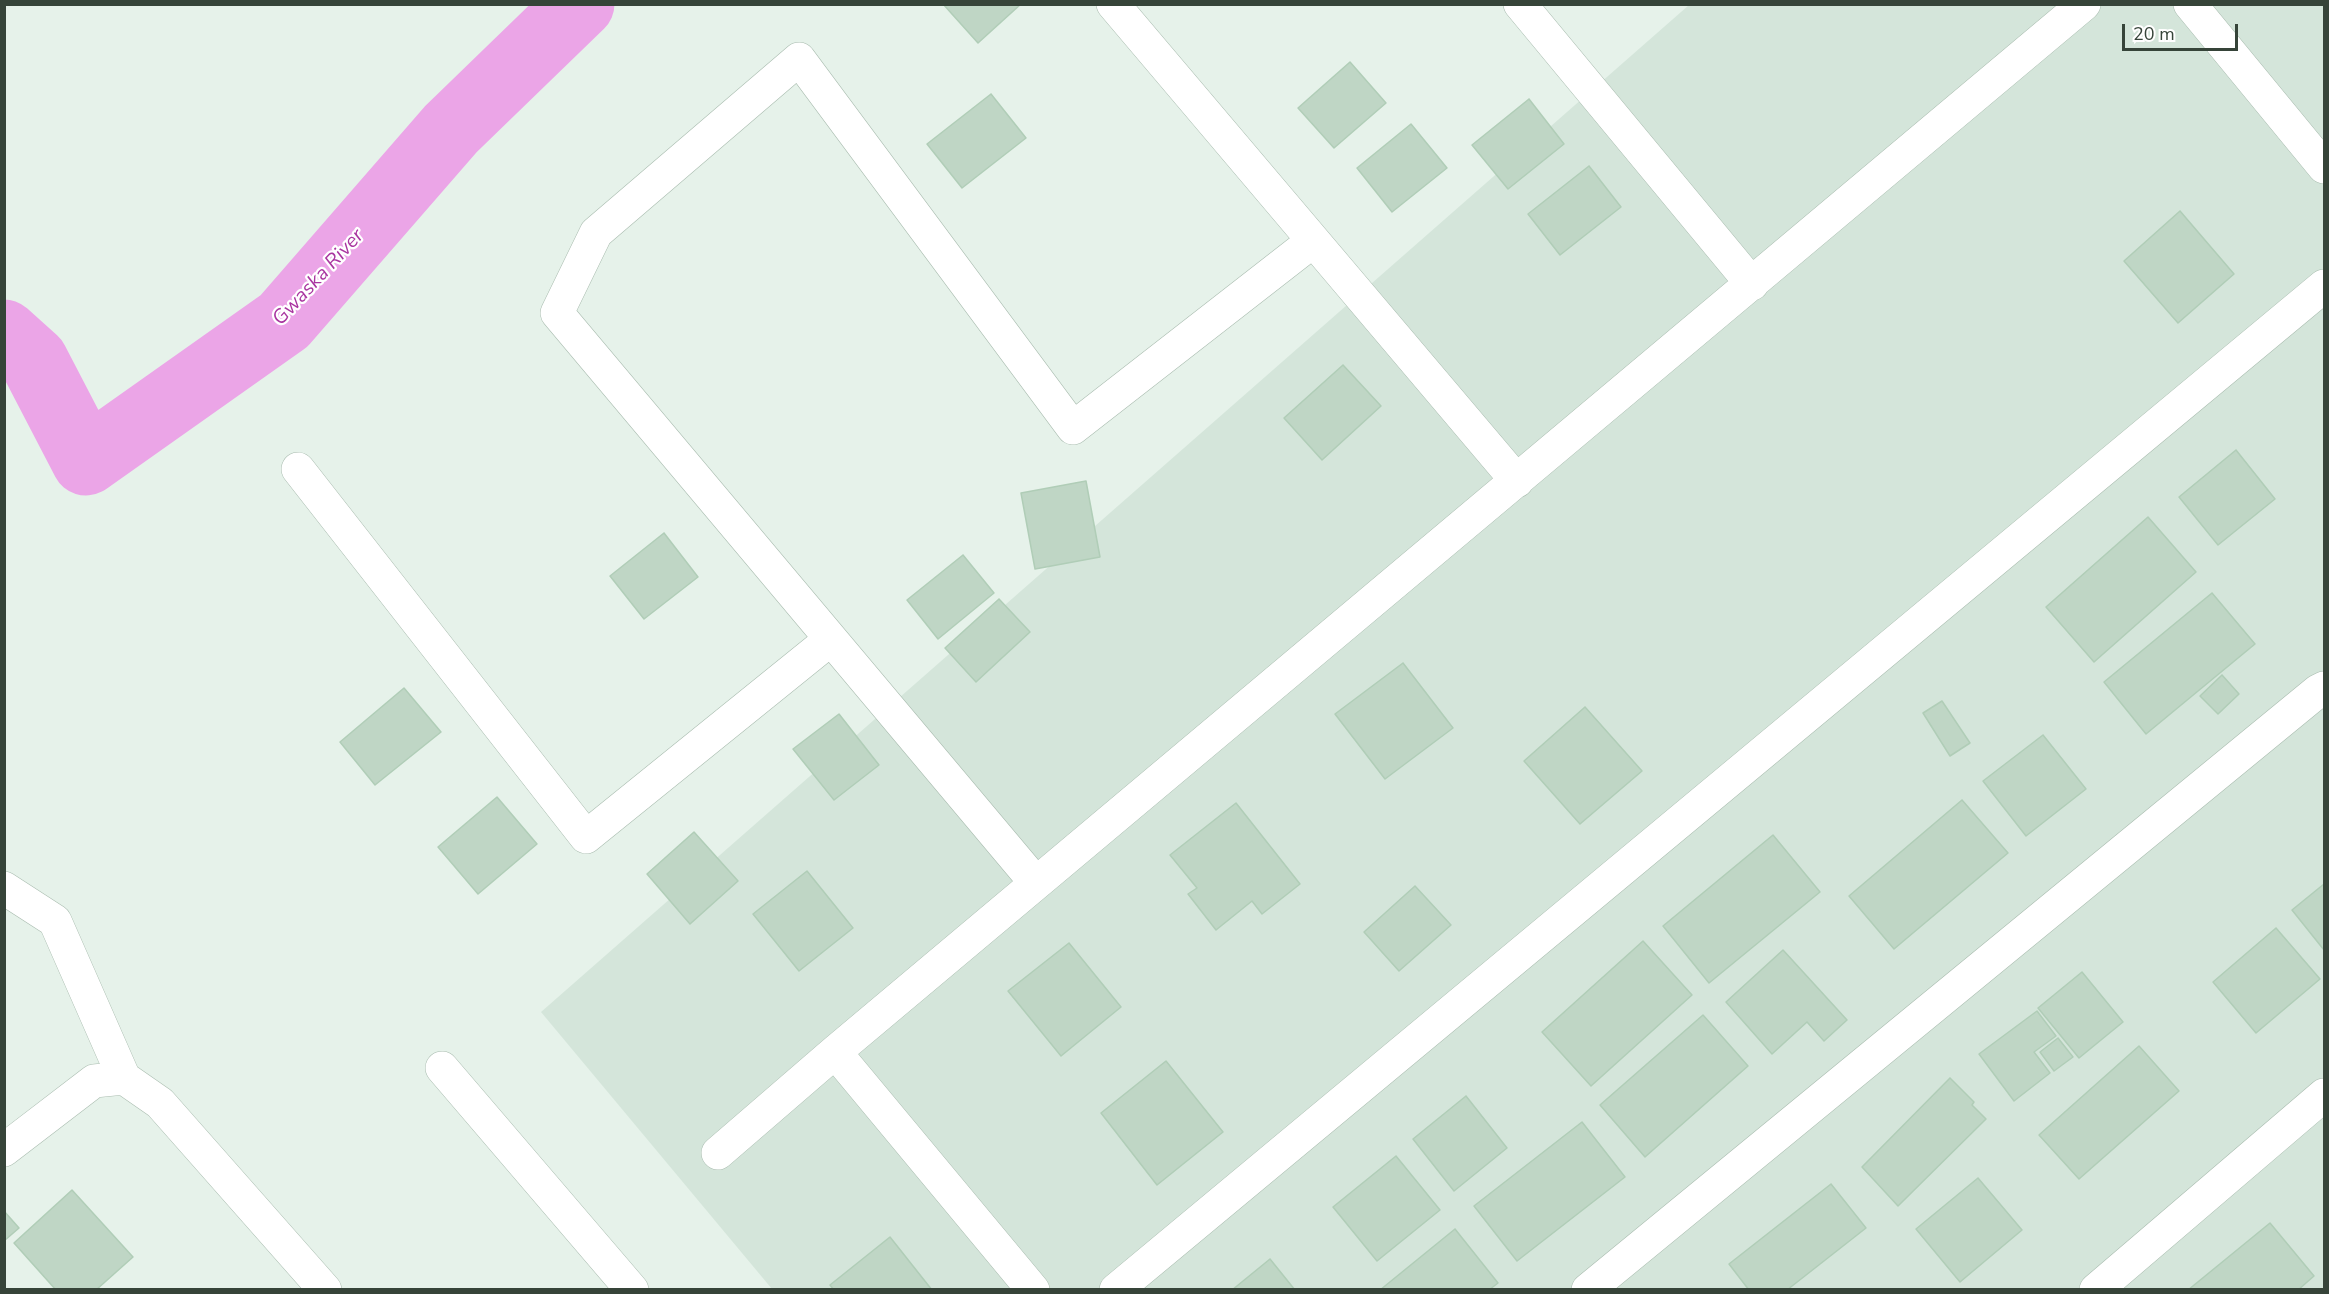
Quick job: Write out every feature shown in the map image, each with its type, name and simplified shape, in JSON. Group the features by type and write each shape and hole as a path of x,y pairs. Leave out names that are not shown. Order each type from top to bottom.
{"street":[{"path":"1113,4 1516,481"},
{"path":"1520,4 1752,284"},
{"path":"718,1153 835,1052 2084,4"},
{"path":"2190,4 2325,167"},
{"path":"1036,884 557,313 596,233 799,59 1073,428 1314,241"},
{"path":"1116,1290 2325,286"},
{"path":"298,469 586,837 831,639"},
{"path":"1588,1290 2300,706 2325,688"},
{"path":"4,888 55,921 124,1078 160,1103 325,1290"},
{"path":"835,1052 1033,1290"},
{"path":"442,1068 632,1290"},
{"path":"4,1150 94,1081 124,1078"},
{"path":"2096,1290 2325,1095"}],"shaded area":[{"path":"1689,5 2324,5 2324,1289 772,1289 541,1012"}],"building":[{"path":"943,4 1021,4 978,43"},
{"path":"1350,62 1386,103 1334,148 1298,108"},
{"path":"991,94 1026,138 962,188 927,144"},
{"path":"1529,99 1564,144 1508,189 1472,145"},
{"path":"1411,124 1447,168 1392,212 1357,168"},
{"path":"1589,166 1621,207 1560,255 1528,214"},
{"path":"2180,211 2234,274 2178,323 2124,261"},
{"path":"1343,365 1381,406 1322,460 1284,418"},
{"path":"2236,450 2275,499 2218,545 2179,497"},
{"path":"1086,481 1100,557 1035,569 1021,493"},
{"path":"2148,517 2196,572 2094,662 2046,607"},
{"path":"664,533 698,577 644,619 610,576"},
{"path":"963,555 994,593 938,639 907,600"},
{"path":"2212,593 2255,644 2146,734 2104,682"},
{"path":"999,599 1030,632 976,682 945,648"},
{"path":"1403,663 1453,728 1385,779 1335,714"},
{"path":"2222,675 2239,694 2218,714 2200,696"},
{"path":"404,688 441,732 375,785 340,742"},
{"path":"1942,701 1970,743 1950,756 1923,713"},
{"path":"1585,707 1642,771 1580,824 1524,761"},
{"path":"839,714 879,765 834,800 793,749"},
{"path":"2043,735 2086,789 2026,836 1983,781"},
{"path":"497,797 537,844 478,894 438,847"},
{"path":"1962,800 2008,853 1894,949 1849,896"},
{"path":"1236,803 1300,884 1262,914 1252,901 1216,930 1188,894 1197,888 1170,855"},
{"path":"694,832 738,881 690,924 647,874"},
{"path":"1773,835 1820,892 1709,983 1663,926"},
{"path":"807,871 853,928 799,971 753,914"},
{"path":"2324,884 2324,950 2292,910"},
{"path":"1415,886 1451,925 1399,971 1364,932"},
{"path":"2276,928 2320,979 2256,1033 2213,982"},
{"path":"1643,941 1692,995 1591,1086 1542,1032"},
{"path":"1069,943 1121,1007 1061,1056 1008,991"},
{"path":"1783,950 1847,1020 1824,1041 1807,1022 1772,1054 1726,1002"},
{"path":"2082,972 2123,1022 2079,1058 2038,1008"},
{"path":"2037,1011 2056,1036 2034,1052 2050,1073 2014,1101 1979,1054"},
{"path":"1703,1015 1748,1066 1645,1157 1600,1105"},
{"path":"2058,1038 2073,1057 2054,1071 2040,1052"},
{"path":"2139,1046 2179,1091 2079,1179 2039,1135"},
{"path":"1166,1061 1223,1132 1157,1185 1101,1113"},
{"path":"1950,1078 1974,1102 1972,1105 1986,1119 1898,1206 1862,1167"},
{"path":"1466,1096 1507,1148 1454,1191 1413,1139"},
{"path":"1582,1122 1625,1177 1517,1261 1474,1206"},
{"path":"1396,1156 1440,1210 1377,1261 1333,1207"},
{"path":"1978,1178 2022,1230 1960,1282 1916,1229"},
{"path":"1831,1184 1866,1228 1787,1290 1749,1290 1729,1264"},
{"path":"72,1190 133,1257 96,1290 56,1290 14,1243"},
{"path":"4,1211 19,1228 4,1241"},
{"path":"2270,1223 2314,1276 2298,1290 2188,1290"},
{"path":"1455,1229 1498,1283 1489,1290 1380,1290"},
{"path":"890,1237 932,1290 834,1290 830,1285"},
{"path":"1270,1259 1295,1290 1232,1290"}],"waterway":[{"name":"Gwaska River","path":"4,334 34,361 86,461 284,321 451,129 580,4"}]}
